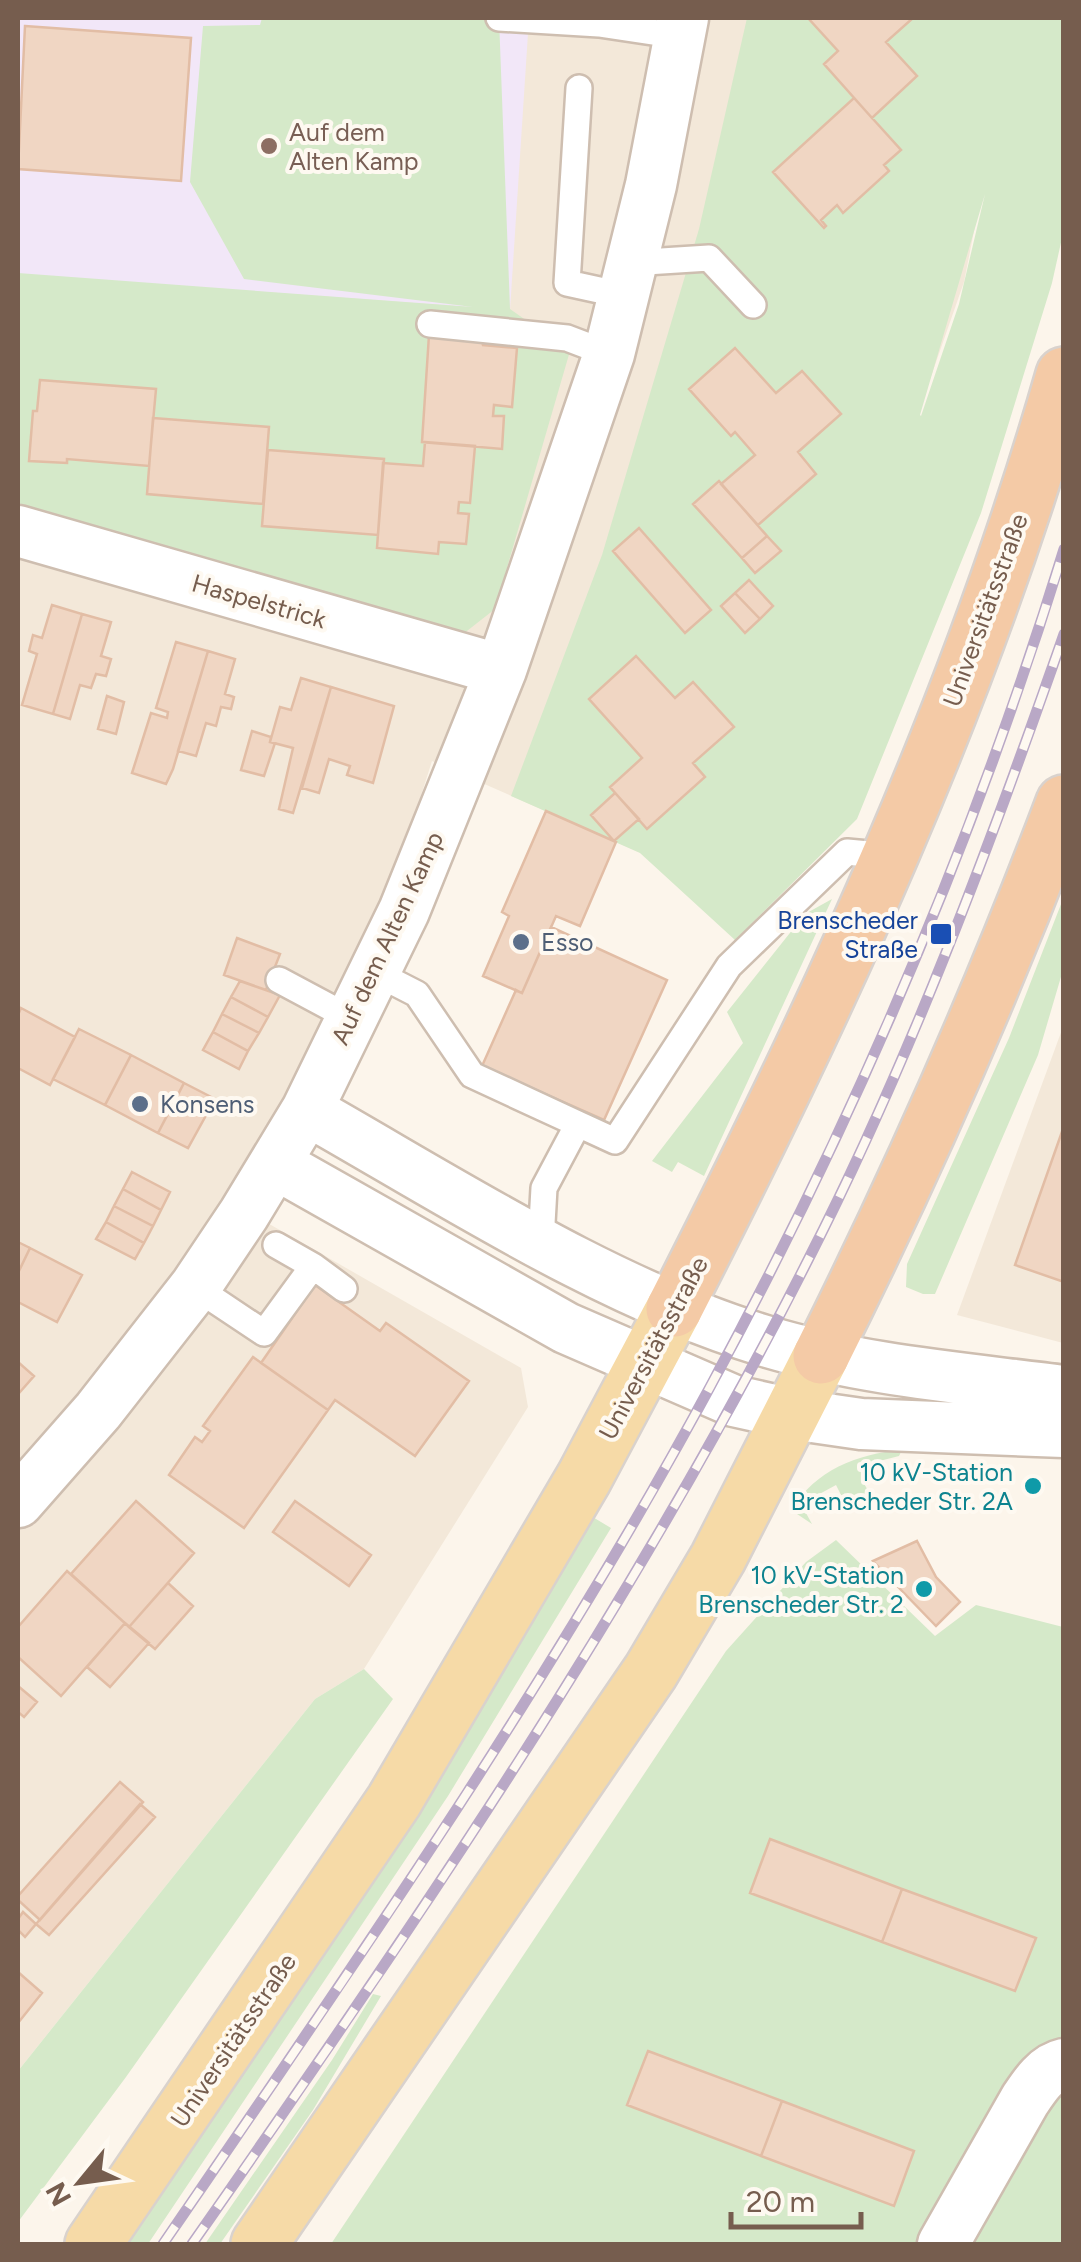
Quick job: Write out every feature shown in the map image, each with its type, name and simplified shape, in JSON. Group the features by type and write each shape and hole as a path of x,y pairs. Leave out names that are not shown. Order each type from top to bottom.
{"highway":[{"name":"Universitätsstraße","path":"674,1309 798,1062 890,856 976,646 1064,375"},
{"path":"820,1356 934,1125 1006,958 1064,804"}],"main road":[{"name":"Universitätsstraße","path":"93,2244 394,1801 575,1494 674,1309"},
{"path":"259,2244 651,1671 718,1558 820,1356"}],"street":[{"name":"Auf dem Alten Kamp","path":"18,1502 85,1428 195,1287 276,1164 307,1110 404,911 502,670 608,354 651,185 681,27"},
{"name":"Haspelstrick","path":"18,531 502,670"},
{"path":"307,1110 541,1242 674,1309 766,1342 820,1356 1064,1391"},
{"path":"276,1164 537,1312 645,1365 734,1400 861,1424 1064,1432"},
{"path":"943,2244 1039,2079 1058,2064 1064,2064"}],"lane":[{"path":"499,18 681,27"},
{"path":"579,88 568,283 626,279 709,258 753,306"},
{"path":"430,324 568,338 608,354"},
{"path":"374,972 417,994 472,1075 615,1141 729,966 847,852 890,856"},
{"path":"279,980 352,1019"},
{"path":"541,1242 544,1188 578,1124"},
{"path":"276,1245 344,1289"},
{"path":"195,1287 264,1332 313,1266"}],"shaded area":[{"path":"18,18 1016,18 964,282 748,900 432,761 388,899 229,1201 521,1368 528,1407 364,1669 315,1699 18,2071"},
{"name":"Auf dem Alten Kamp","path":"18,18 529,18 510,310 18,274"},
{"path":"1063,1027 1063,1343 957,1315"}],"green space":[{"path":"262,18 499,18 510,309 570,351 495,609 458,638 18,503 18,273 473,307 244,279 190,182 203,26 260,25"},
{"path":"747,18 1063,18 1064,229 1052,283 981,513 857,819 735,940 640,853 511,796 602,555 699,229","holes":["985,194 959,304 921,416"]},
{"path":"832,899 704,1176 678,1162 672,1172 652,1161 743,1043 727,1012 805,914"},
{"path":"1063,899 1063,970 1038,1055 935,1294 923,1294 906,1287 907,1264 1009,1038"},
{"path":"902,1450 899,1456 860,1466 872,1497 847,1507 836,1485 801,1504 812,1524 791,1510 812,1484 839,1466 869,1455"},
{"path":"591,1516 611,1528 448,1796 148,2244 127,2244 370,1888 518,1647"},
{"path":"836,1540 935,1636 976,1605 1063,1627 1063,2244 331,2244 726,1651 806,1562"},
{"path":"364,1669 393,1699 126,2077 18,2222 18,2071 315,1699"},
{"path":"373,1994 381,1996 313,2110 220,2244 205,2244 332,2060"}],"building":[{"path":"808,18 913,18 886,42 917,76 872,118 824,64 838,51"},
{"path":"25,26 191,38 181,181 18,169"},
{"path":"854,98 901,150 884,165 889,171 843,213 837,205 821,220 824,228 773,172"},
{"path":"429,335 517,348 512,407 494,405 493,416 504,416 502,449 422,442"},
{"path":"735,348 776,393 802,371 841,414 798,452 816,474 758,525 721,484 755,455 735,432 731,436 689,389"},
{"path":"40,380 156,389 149,466 67,459 67,463 29,461"},
{"path":"153,418 269,427 263,504 147,494"},
{"path":"425,442 475,446 470,503 459,502 458,513 469,514 466,544 439,542 438,554 377,548 383,463 423,466"},
{"path":"268,450 384,459 378,535 262,526"},
{"path":"719,481 767,536 742,558 693,504"},
{"path":"639,528 711,610 685,633 613,551"},
{"path":"767,536 781,551 755,573 742,558"},
{"path":"749,580 773,606 760,619 735,593"},
{"path":"735,593 760,619 745,633 721,606"},
{"path":"52,605 82,614 53,714 22,705 37,654 29,651 33,635 42,638"},
{"path":"82,614 111,622 101,656 111,659 106,676 96,674 91,688 80,685 70,719 53,714"},
{"path":"176,642 208,651 166,784 132,773 151,713 167,718 168,712 156,708"},
{"path":"208,651 235,659 225,694 234,697 231,709 221,707 216,726 206,723 196,756 178,751"},
{"path":"636,656 675,698 693,682 734,727 693,763 705,777 647,829 610,787 642,758 589,699"},
{"path":"301,678 331,687 293,813 279,809 293,748 270,742 280,707 291,710"},
{"path":"331,687 394,706 373,783 347,775 350,766 329,759 319,793 302,788"},
{"path":"107,696 124,702 116,734 98,729"},
{"path":"252,731 271,737 270,742 275,743 264,776 241,770"},
{"path":"615,793 639,819 614,841 591,815"},
{"path":"546,811 616,842 580,926 556,916 522,993 483,976 509,916 502,912"},
{"path":"551,927 667,980 604,1120 482,1066 516,990 522,993"},
{"path":"237,938 280,954 266,990 224,975"},
{"path":"240,981 280,995 268,1017 231,997"},
{"path":"231,997 268,1017 259,1033 222,1014"},
{"path":"21,1008 75,1037 50,1085 18,1068"},
{"path":"222,1014 259,1033 248,1051 213,1032"},
{"path":"79,1029 131,1055 105,1105 53,1079"},
{"path":"213,1032 248,1051 239,1069 203,1050"},
{"path":"131,1055 184,1083 158,1133 105,1105"},
{"path":"184,1083 215,1099 188,1148 158,1133"},
{"path":"1064,1126 1064,1282 1015,1265"},
{"path":"132,1172 170,1192 161,1210 123,1189"},
{"path":"123,1189 161,1210 153,1226 114,1206"},
{"path":"114,1206 153,1226 144,1243 106,1222"},
{"path":"106,1222 144,1243 135,1259 96,1239"},
{"path":"18,1242 30,1248 18,1273"},
{"path":"30,1248 82,1275 57,1322 18,1302 18,1273"},
{"path":"315,1285 380,1331 386,1323 469,1381 415,1456 335,1400 328,1410 261,1363"},
{"path":"253,1357 328,1410 244,1528 169,1475 195,1437 202,1442 210,1431 203,1426"},
{"path":"18,1362 34,1376 20,1392 18,1389"},
{"path":"136,1501 194,1553 129,1627 71,1574"},
{"path":"295,1501 371,1555 349,1586 273,1532"},
{"name":"10 kV-Station Brenscheder Str. 2","path":"917,1541 936,1577 960,1602 936,1626 873,1561"},
{"path":"67,1571 125,1623 61,1696 18,1657 18,1627"},
{"path":"168,1583 193,1606 155,1649 129,1627"},
{"path":"125,1623 149,1643 110,1687 87,1667"},
{"path":"18,1686 37,1702 24,1717 18,1712"},
{"path":"120,1782 143,1802 40,1920 18,1896"},
{"path":"140,1804 155,1817 49,1935 36,1924"},
{"path":"770,1839 902,1889 882,1942 750,1893"},
{"path":"902,1889 1036,1938 1015,1991 882,1942"},
{"path":"23,1912 36,1924 25,1937 18,1930"},
{"path":"18,1972 42,1993 18,2023"},
{"path":"648,2051 782,2101 761,2156 627,2105"},
{"path":"782,2101 914,2151 894,2206 761,2156"}],"railway":[{"path":"163,2244 378,1929 517,1716 710,1387 814,1184 908,977 991,764 1064,549"},
{"path":"192,2244 518,1762 596,1638 742,1386 846,1182 915,1028 978,871 1064,634"}],"place":[{"name":"Auf dem Alten Kamp","path":"269,146"},
{"name":"Brenscheder Straße","path":"941,934"},
{"name":"Esso","path":"521,942"},
{"name":"Konsens","path":"140,1104"},
{"name":"10 kV-Station Brenscheder Str. 2A","path":"1033,1486"},
{"name":"10 kV-Station Brenscheder Str. 2","path":"924,1589"}]}
